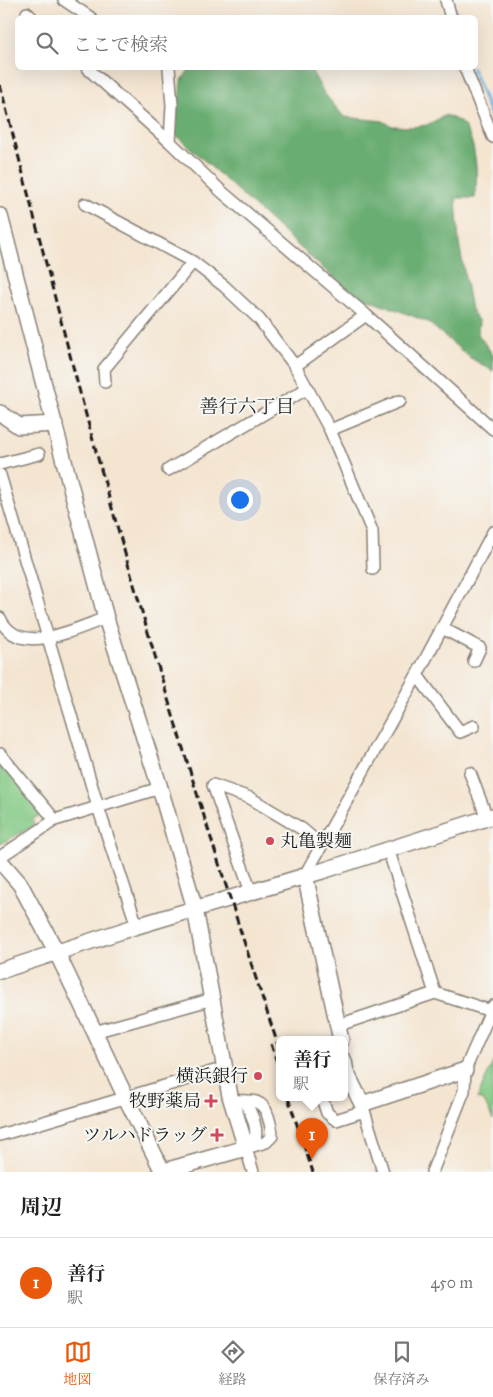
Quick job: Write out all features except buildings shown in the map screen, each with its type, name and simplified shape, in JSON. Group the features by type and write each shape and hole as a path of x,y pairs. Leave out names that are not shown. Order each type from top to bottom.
{"street":[{"path":"64,0 86,15"},
{"path":"446,0 449,15"},
{"path":"90,70 221,191 366,315 493,429"},
{"path":"169,70 172,90 170,142"},
{"path":"466,70 493,138"},
{"path":"85,204 193,262 224,286 259,319 295,366 330,430 372,531 373,569"},
{"path":"0,216 106,618 196,909 225,1068 238,1101 254,1172"},
{"path":"105,382 104,369 193,262"},
{"path":"295,366 366,315"},
{"path":"168,470 308,388"},
{"path":"330,430 400,401"},
{"path":"0,413 19,426 55,424"},
{"path":"0,464 39,454"},
{"path":"0,475 98,807 137,926"},
{"path":"432,1172 464,1091 465,1070 492,1008 435,993 340,1033 305,875 493,532"},
{"path":"0,618 2,624 21,637 30,640 47,638 106,618"},
{"path":"442,628 480,648 474,661"},
{"path":"416,675 460,732 474,726"},
{"path":"0,754 55,820"},
{"path":"0,971 137,926 490,817 470,773"},
{"path":"252,892 213,785 250,798 302,829 322,845"},
{"path":"0,857 55,820 160,788"},
{"path":"388,850 435,993"},
{"path":"0,861 20,884 56,953 162,1172 266,1142 272,1136 266,1109 262,1104 238,1101"},
{"path":"94,1032 213,999"},
{"path":"0,1135 225,1068"},
{"path":"323,1101 327,1113 336,1120 465,1070"},
{"path":"348,1076 363,1108 383,1172"}],"green space":[{"path":"189,70 311,70 324,93 344,117 383,121 392,126 412,127 427,125 446,115 461,123 468,132 474,150 476,180 475,198 456,198 459,243 471,310 479,322 478,334 493,355 493,371 469,357 428,322 348,291 175,134 181,82"},
{"path":"0,760 43,813 32,820 35,825 0,844"},
{"path":"493,1062 493,1120 484,1101 477,1099"}],"waterway":[{"path":"452,1 456,15"},
{"path":"473,70 493,121"}],"railway":[{"path":"0,85 73,368 141,610 276,1039"},
{"path":"271,1044 276,1059"},
{"path":"289,1101 313,1172"}],"place":[{"name":"丸亀製麺","path":"270,841"},
{"name":"横浜銀行","path":"258,1076"},
{"name":"牧野薬局","path":"211,1101"},
{"name":"ツルハドラッグ","path":"217,1135"},
{"name":"善行","path":"312,1159"}],"district":[{"name":"善行六丁目","path":"247,406"}]}
